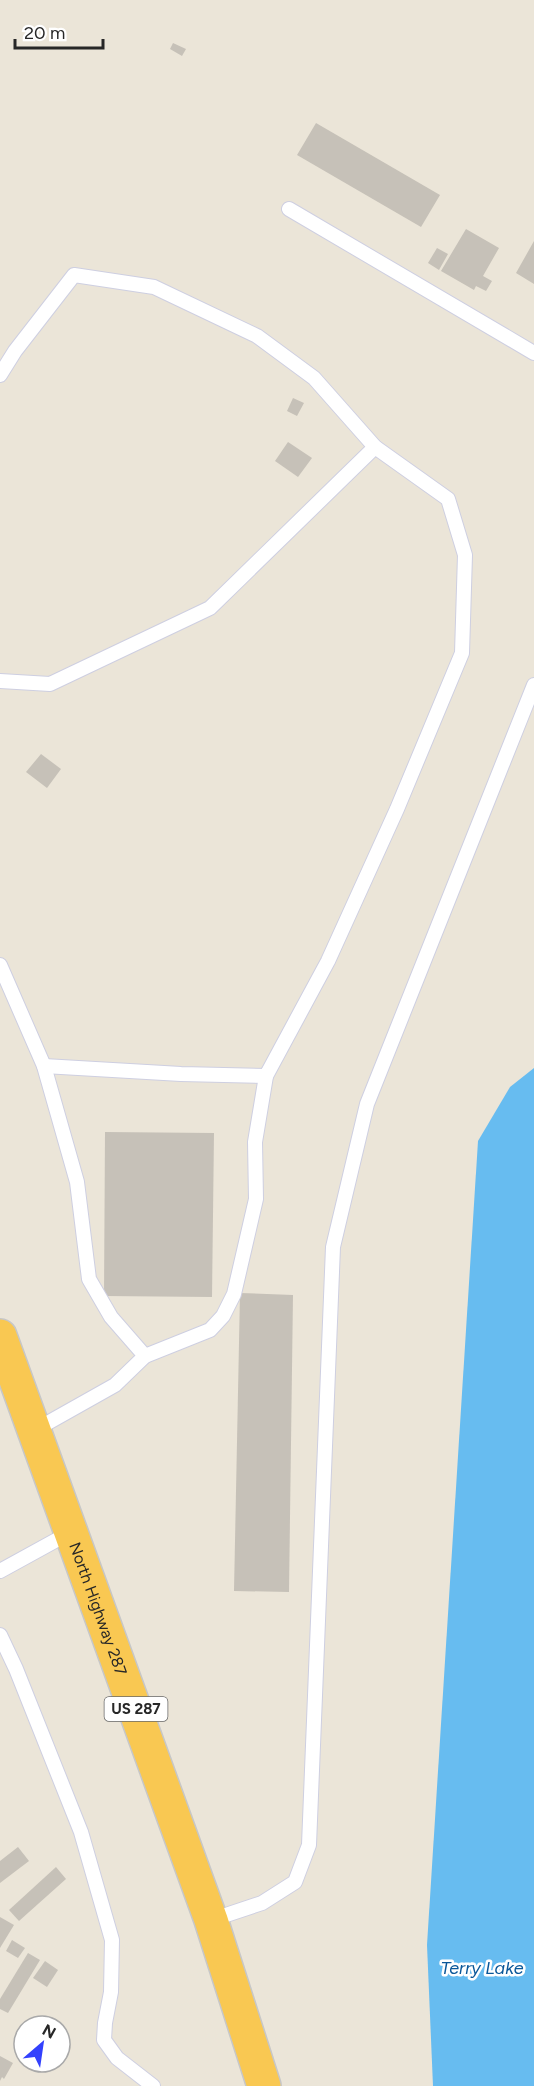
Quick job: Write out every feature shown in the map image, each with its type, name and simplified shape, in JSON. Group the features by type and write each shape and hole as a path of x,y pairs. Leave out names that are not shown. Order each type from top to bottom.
{"highway":[{"name":"North Highway 287","path":"2,1348 34,1430 211,1920 264,2086"}],"lane":[{"path":"289,209 534,353"},
{"path":"0,375 15,351 74,275 154,287 257,336 314,378 375,447 448,499 465,555 462,653 397,809 328,961 266,1076 255,1142 256,1199 234,1294 224,1316 210,1330 145,1356 115,1385 34,1430"},
{"path":"0,681 50,684 210,608 375,447"},
{"path":"211,1920 262,1904 294,1882 309,1845 333,1247 367,1104 534,685"},
{"path":"0,965 44,1066 77,1182 89,1279 111,1317 145,1356"},
{"path":"44,1066 181,1074 266,1076"},
{"path":"0,1571 71,1532"},
{"path":"0,1635 16,1669 81,1832 112,1940 111,1992 104,2040 117,2058 153,2086"}],"water":[{"name":"Terry Lake","path":"534,1068 534,2086 433,2086 427,1945 478,1141 510,1087"}],"building":[{"path":"173,43 186,49 182,56 170,49"},
{"path":"316,123 440,195 421,227 297,155"},
{"path":"466,229 499,248 483,276 492,281 486,291 476,286 474,290 441,271"},
{"path":"534,241 534,284 516,273"},
{"path":"437,248 448,254 439,270 428,263"},
{"path":"293,398 304,403 297,416 287,411"},
{"path":"288,442 312,458 298,477 275,461"},
{"path":"41,754 61,769 47,788 26,772"},
{"path":"105,1132 214,1133 212,1297 104,1296"},
{"path":"240,1293 293,1295 289,1592 234,1591"},
{"path":"18,1847 29,1861 0,1883 0,1861"},
{"path":"56,1867 66,1879 19,1921 9,1910"},
{"path":"0,1917 14,1925 0,1948"},
{"path":"12,1940 25,1948 18,1958 6,1951"},
{"path":"28,1953 40,1960 8,2013 0,2009 0,1999"},
{"path":"45,1961 58,1970 47,1987 33,1978"},
{"path":"0,2056 12,2062 12,2065 4,2079 2,2077 0,2081"}]}
